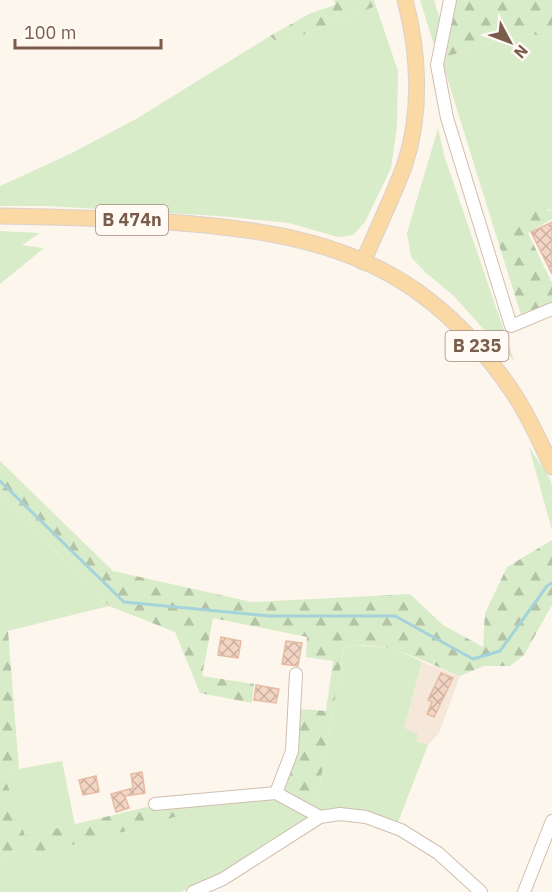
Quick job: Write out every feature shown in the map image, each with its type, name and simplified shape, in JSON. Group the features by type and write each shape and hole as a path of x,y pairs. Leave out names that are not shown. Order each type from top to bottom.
{"main road":[{"path":"363,262 405,164 413,130 416,72 414,46 405,0"},
{"name":"B 474n","path":"0,216 98,218 212,225 293,237 325,246 363,262"},
{"name":"B 235","path":"363,262 418,292 476,345 513,392 552,467"}],"street":[{"path":"450,0 436,65 447,118 511,326 552,309"},
{"path":"276,793 292,751 296,674"},
{"path":"155,804 276,793 320,816"},
{"path":"193,892 223,879 320,816 340,814 366,816 401,830 438,853 480,892"},
{"path":"524,892 552,821"}],"shaded area":[{"path":"422,662 460,676 439,733 428,745 416,741 404,728"}],"green space":[{"path":"334,0 374,0 376,6 297,37 277,42 270,36 311,13 335,5"},
{"path":"420,0 434,0 442,26 435,48"},
{"path":"454,0 552,0 552,36 524,34 441,58"},
{"path":"376,6 398,71 397,126 391,168 365,222 353,235 338,237 289,223 218,216 47,206 0,206 0,186 70,154 136,119 270,36 277,42 297,37"},
{"path":"525,34 552,36 552,211 549,209 512,225 496,235 441,58"},
{"path":"438,128 444,155 514,360 454,296 411,257 407,233"},
{"path":"540,209 552,211 552,219 528,233 552,283 552,306 522,318 496,235 528,211"},
{"path":"0,231 40,233 22,245 44,248 0,284"},
{"path":"529,447 552,485 552,530"},
{"path":"0,461 113,571 252,602 410,594 443,625 483,647 485,613 507,567 552,540 552,605 524,655 510,666 484,666 460,676 389,648 359,645 344,648 316,807 281,791 300,709 326,711 333,661 306,657 307,637 213,618 202,676 254,684 252,703 200,693 175,632 109,606 6,501 0,503"},
{"path":"6,501 109,606 0,631 0,503"},
{"path":"0,631 8,631 19,769 4,775 25,836 147,807 156,809 216,805 82,843 0,858"},
{"path":"353,646 389,648 422,662 404,728 418,734 416,741 428,745 398,822 349,810 318,811 316,807 344,648"},
{"path":"62,761 75,825 25,837 4,775 19,769"},
{"path":"274,797 310,817 220,876 181,892 0,892 0,858 55,848 215,805"}],"building":[{"path":"552,222 552,274 531,232"},
{"path":"221,637 241,641 238,658 218,655"},
{"path":"286,641 302,643 298,666 282,664"},
{"path":"441,673 453,678 434,717 427,714 432,702 428,700"},
{"path":"256,685 279,689 276,703 254,700"},
{"path":"142,772 145,793 125,796 129,808 116,812 111,794 133,788 131,774"},
{"path":"96,776 99,792 83,795 79,780"}],"waterway":[{"path":"0,481 124,602 270,616 395,616 473,659 500,651 547,586 552,583"}]}
